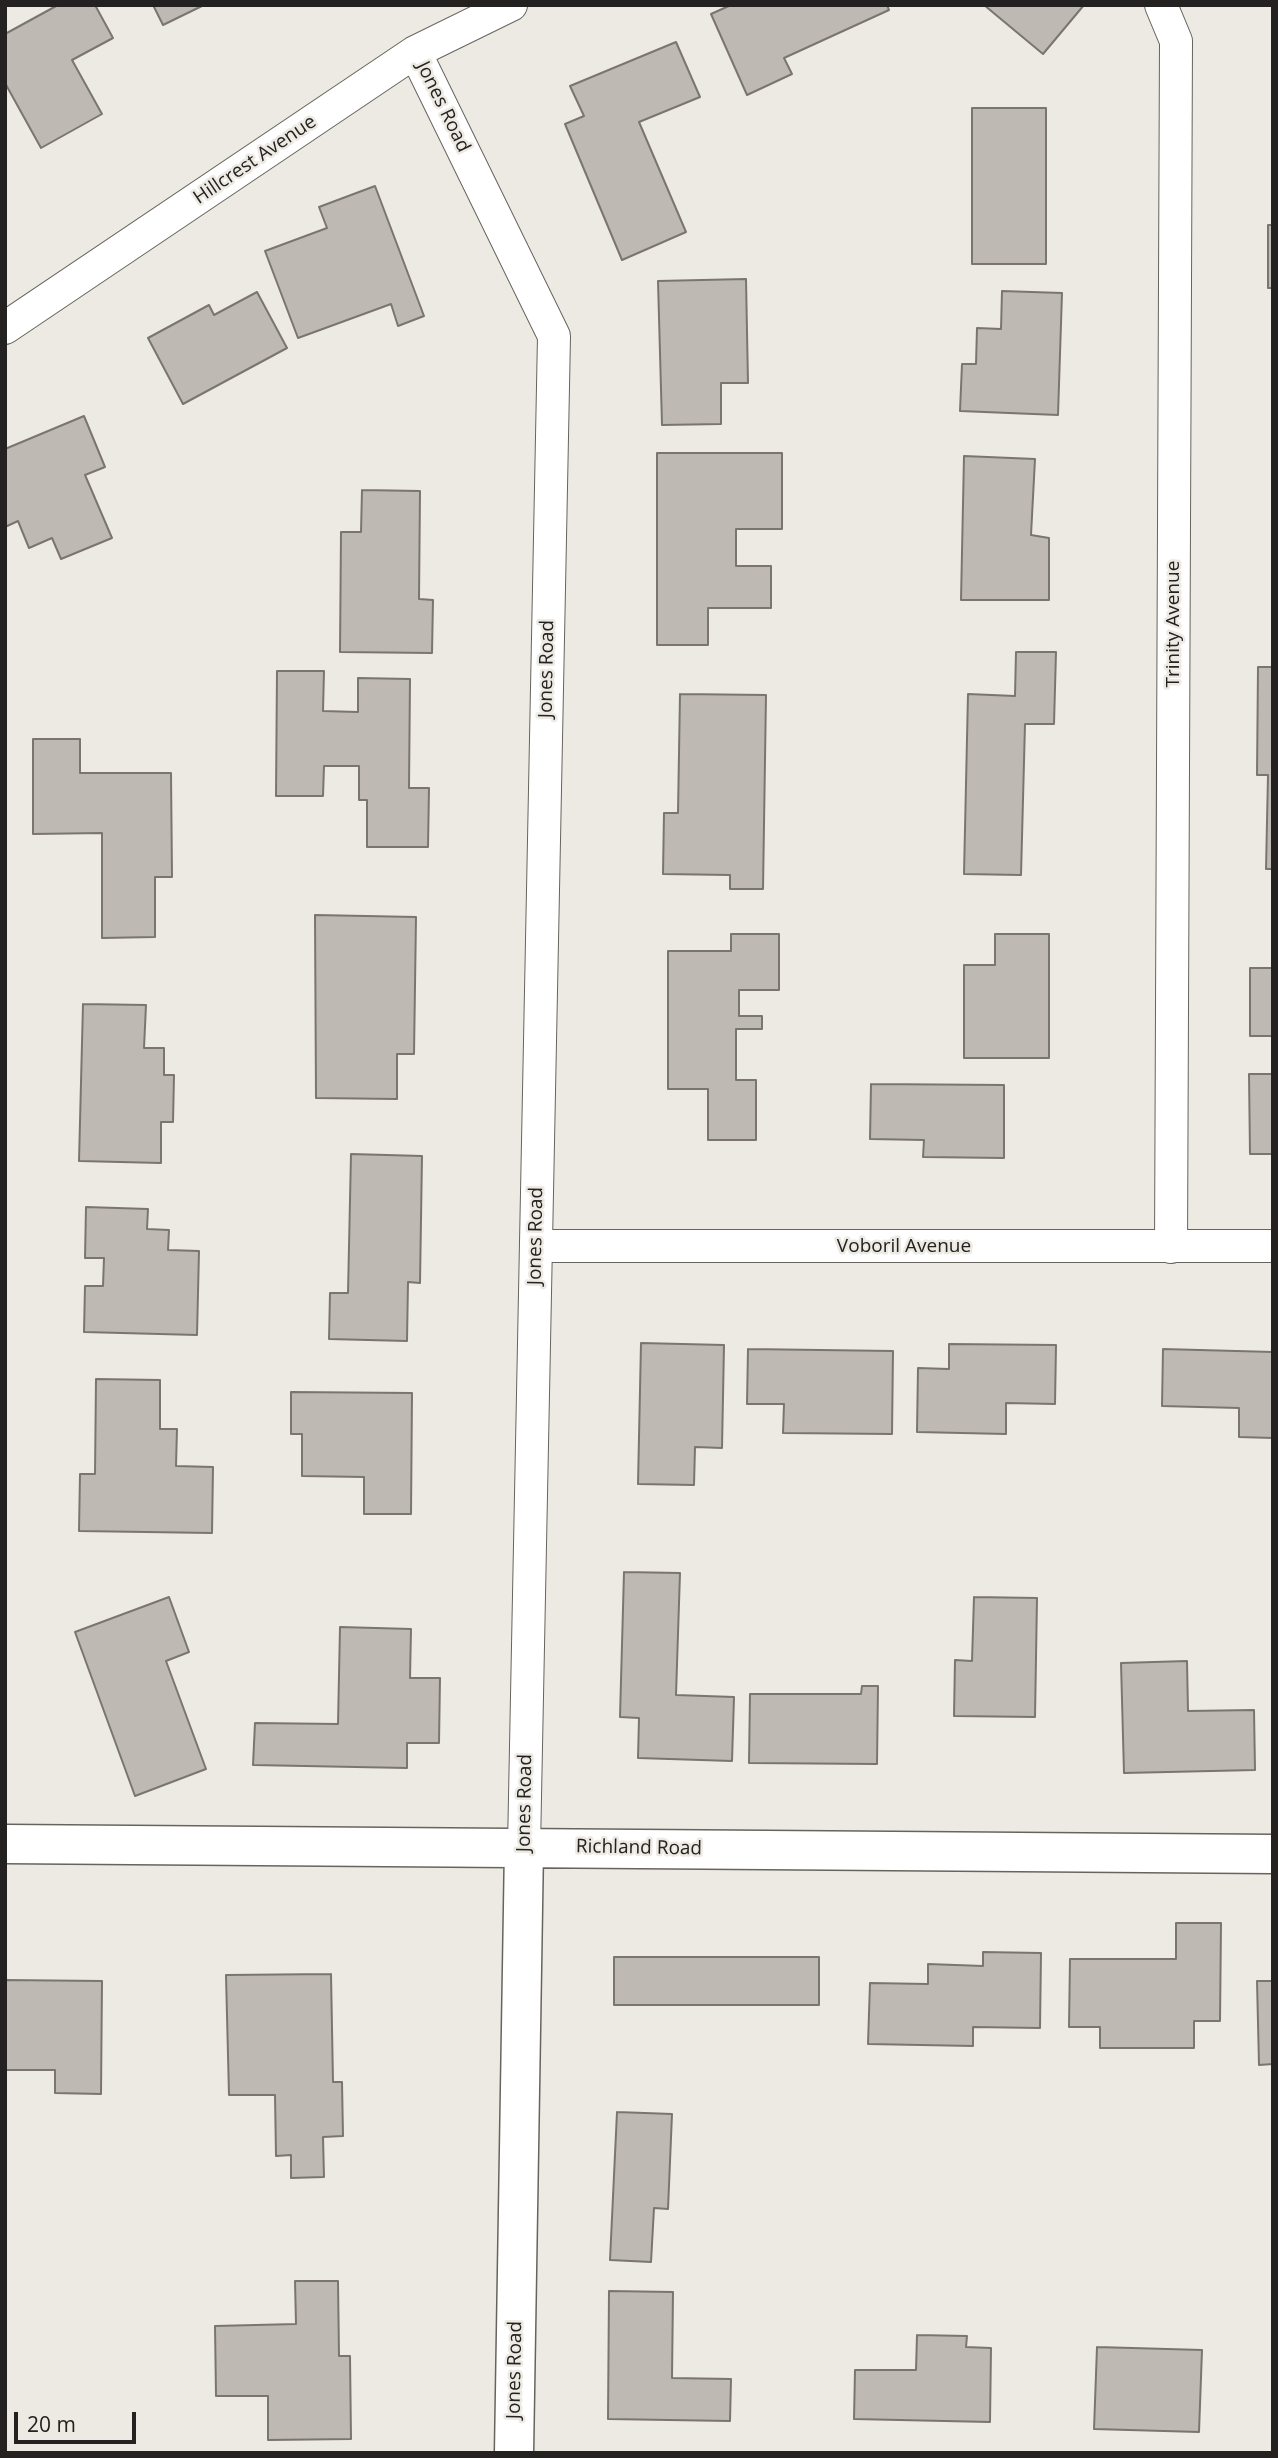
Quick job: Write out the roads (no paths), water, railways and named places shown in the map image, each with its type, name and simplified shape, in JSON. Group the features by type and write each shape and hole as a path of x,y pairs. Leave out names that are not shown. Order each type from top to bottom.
{"street":[{"name":"Hillcrest Avenue","path":"5,328 415,52 512,5"},
{"name":"Trinity Avenue","path":"1161,5 1177,41 1171,1247"},
{"name":"Jones Road","path":"415,52 554,336 514,2453"},
{"name":"Voboril Avenue","path":"536,1246 1273,1246"},
{"name":"Richland Road","path":"5,1844 1273,1854"}]}
